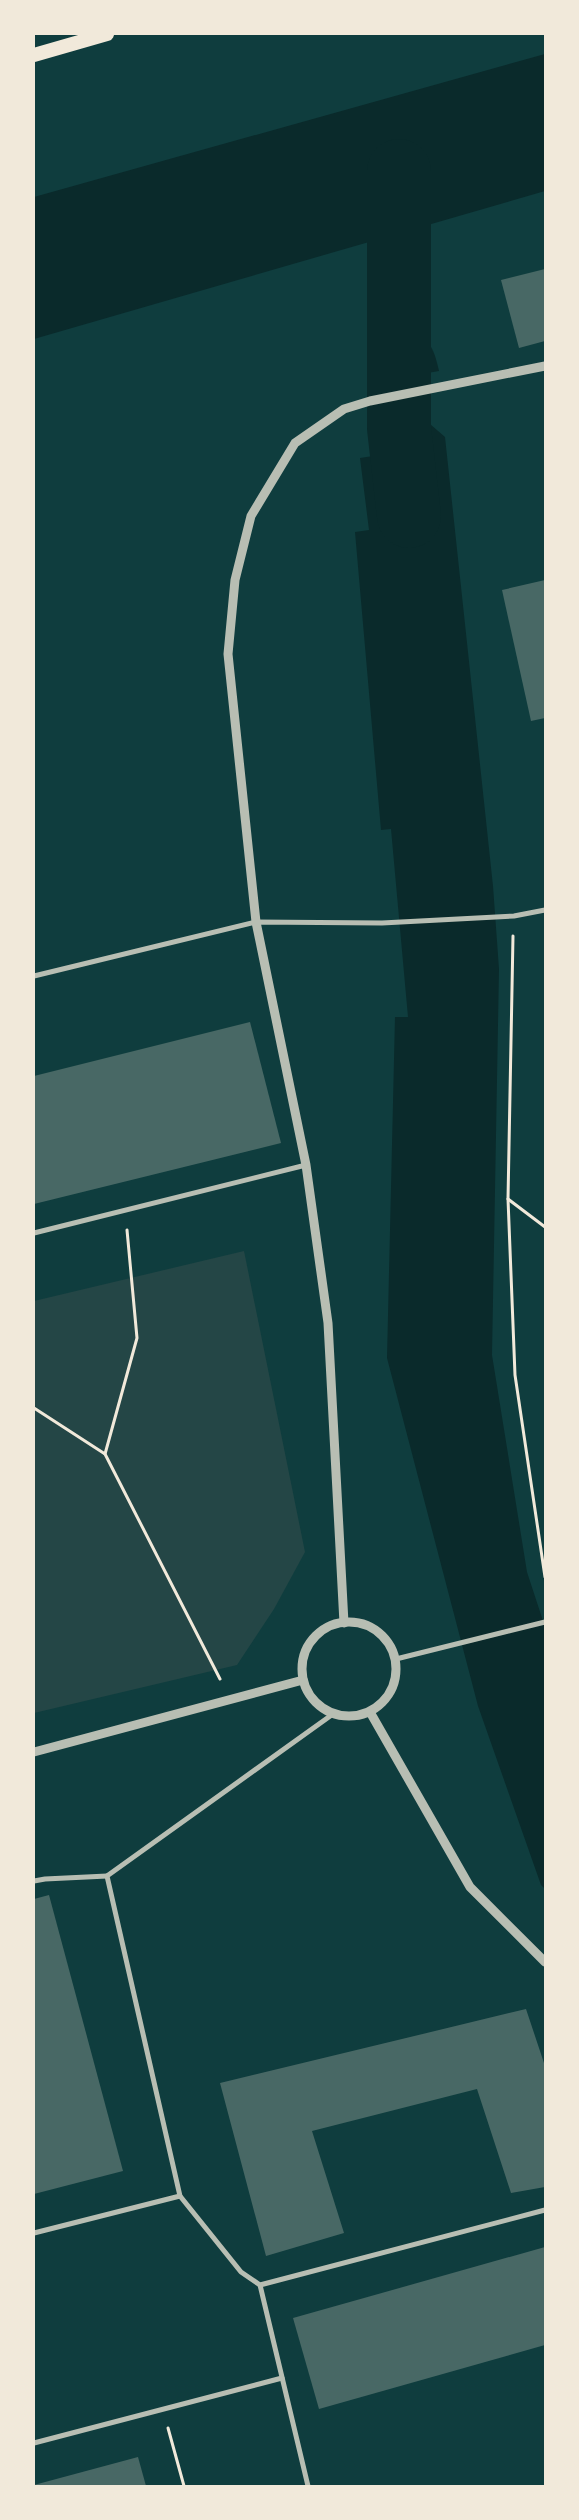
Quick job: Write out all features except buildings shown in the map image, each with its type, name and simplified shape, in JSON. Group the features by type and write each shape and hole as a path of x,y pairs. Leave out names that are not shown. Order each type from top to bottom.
{"highway":[{"path":"34,55 108,34"}],"street":[{"path":"344,1623 328,1323 306,1165 256,922 228,654 235,580 251,516 295,443 344,409 370,401 545,366"},
{"path":"34,976 256,922 382,923 514,916 545,910"},
{"path":"34,1233 306,1165"},
{"path":"396,1659 545,1622"},
{"path":"338,1623 365,1624 378,1631 388,1641 396,1659 397,1668 392,1690 378,1708 370,1712 348,1717 333,1714 319,1706 309,1695 303,1680 302,1664 306,1649 314,1638 325,1629 338,1623"},
{"path":"34,1752 303,1680"},
{"path":"370,1712 470,1887 545,1962"},
{"path":"34,1882 44,1879 107,1876 333,1714"},
{"path":"107,1876 180,2196 241,2272 260,2285 308,2486"},
{"path":"34,2233 180,2196"},
{"path":"260,2285 545,2210"},
{"path":"34,2443 282,2378"}],"path":[{"path":"514,916 508,1199 515,1375 545,1578"},
{"path":"508,1199 545,1227"},
{"path":"105,1454 137,1338 125,1210"},
{"path":"34,1408 105,1454 230,1699"},
{"path":"163,2408 184,2486"}],"shaded area":[{"path":"545,54 545,191 34,339 34,197"},
{"path":"414,328 431,347 439,371 382,381 382,352 391,335"},
{"path":"430,424 445,437 493,886 499,969 492,1355 527,1572 545,1627 545,1889 541,1885 478,1706 387,1358 395,1017 408,1017 391,829 381,830 355,532 369,530 360,458 373,456 399,428"},
{"path":"244,1251 305,1552 274,1609 237,1665 34,1713 34,1301"}],"waterway":[{"path":"399,171 399,428 409,516"}]}
